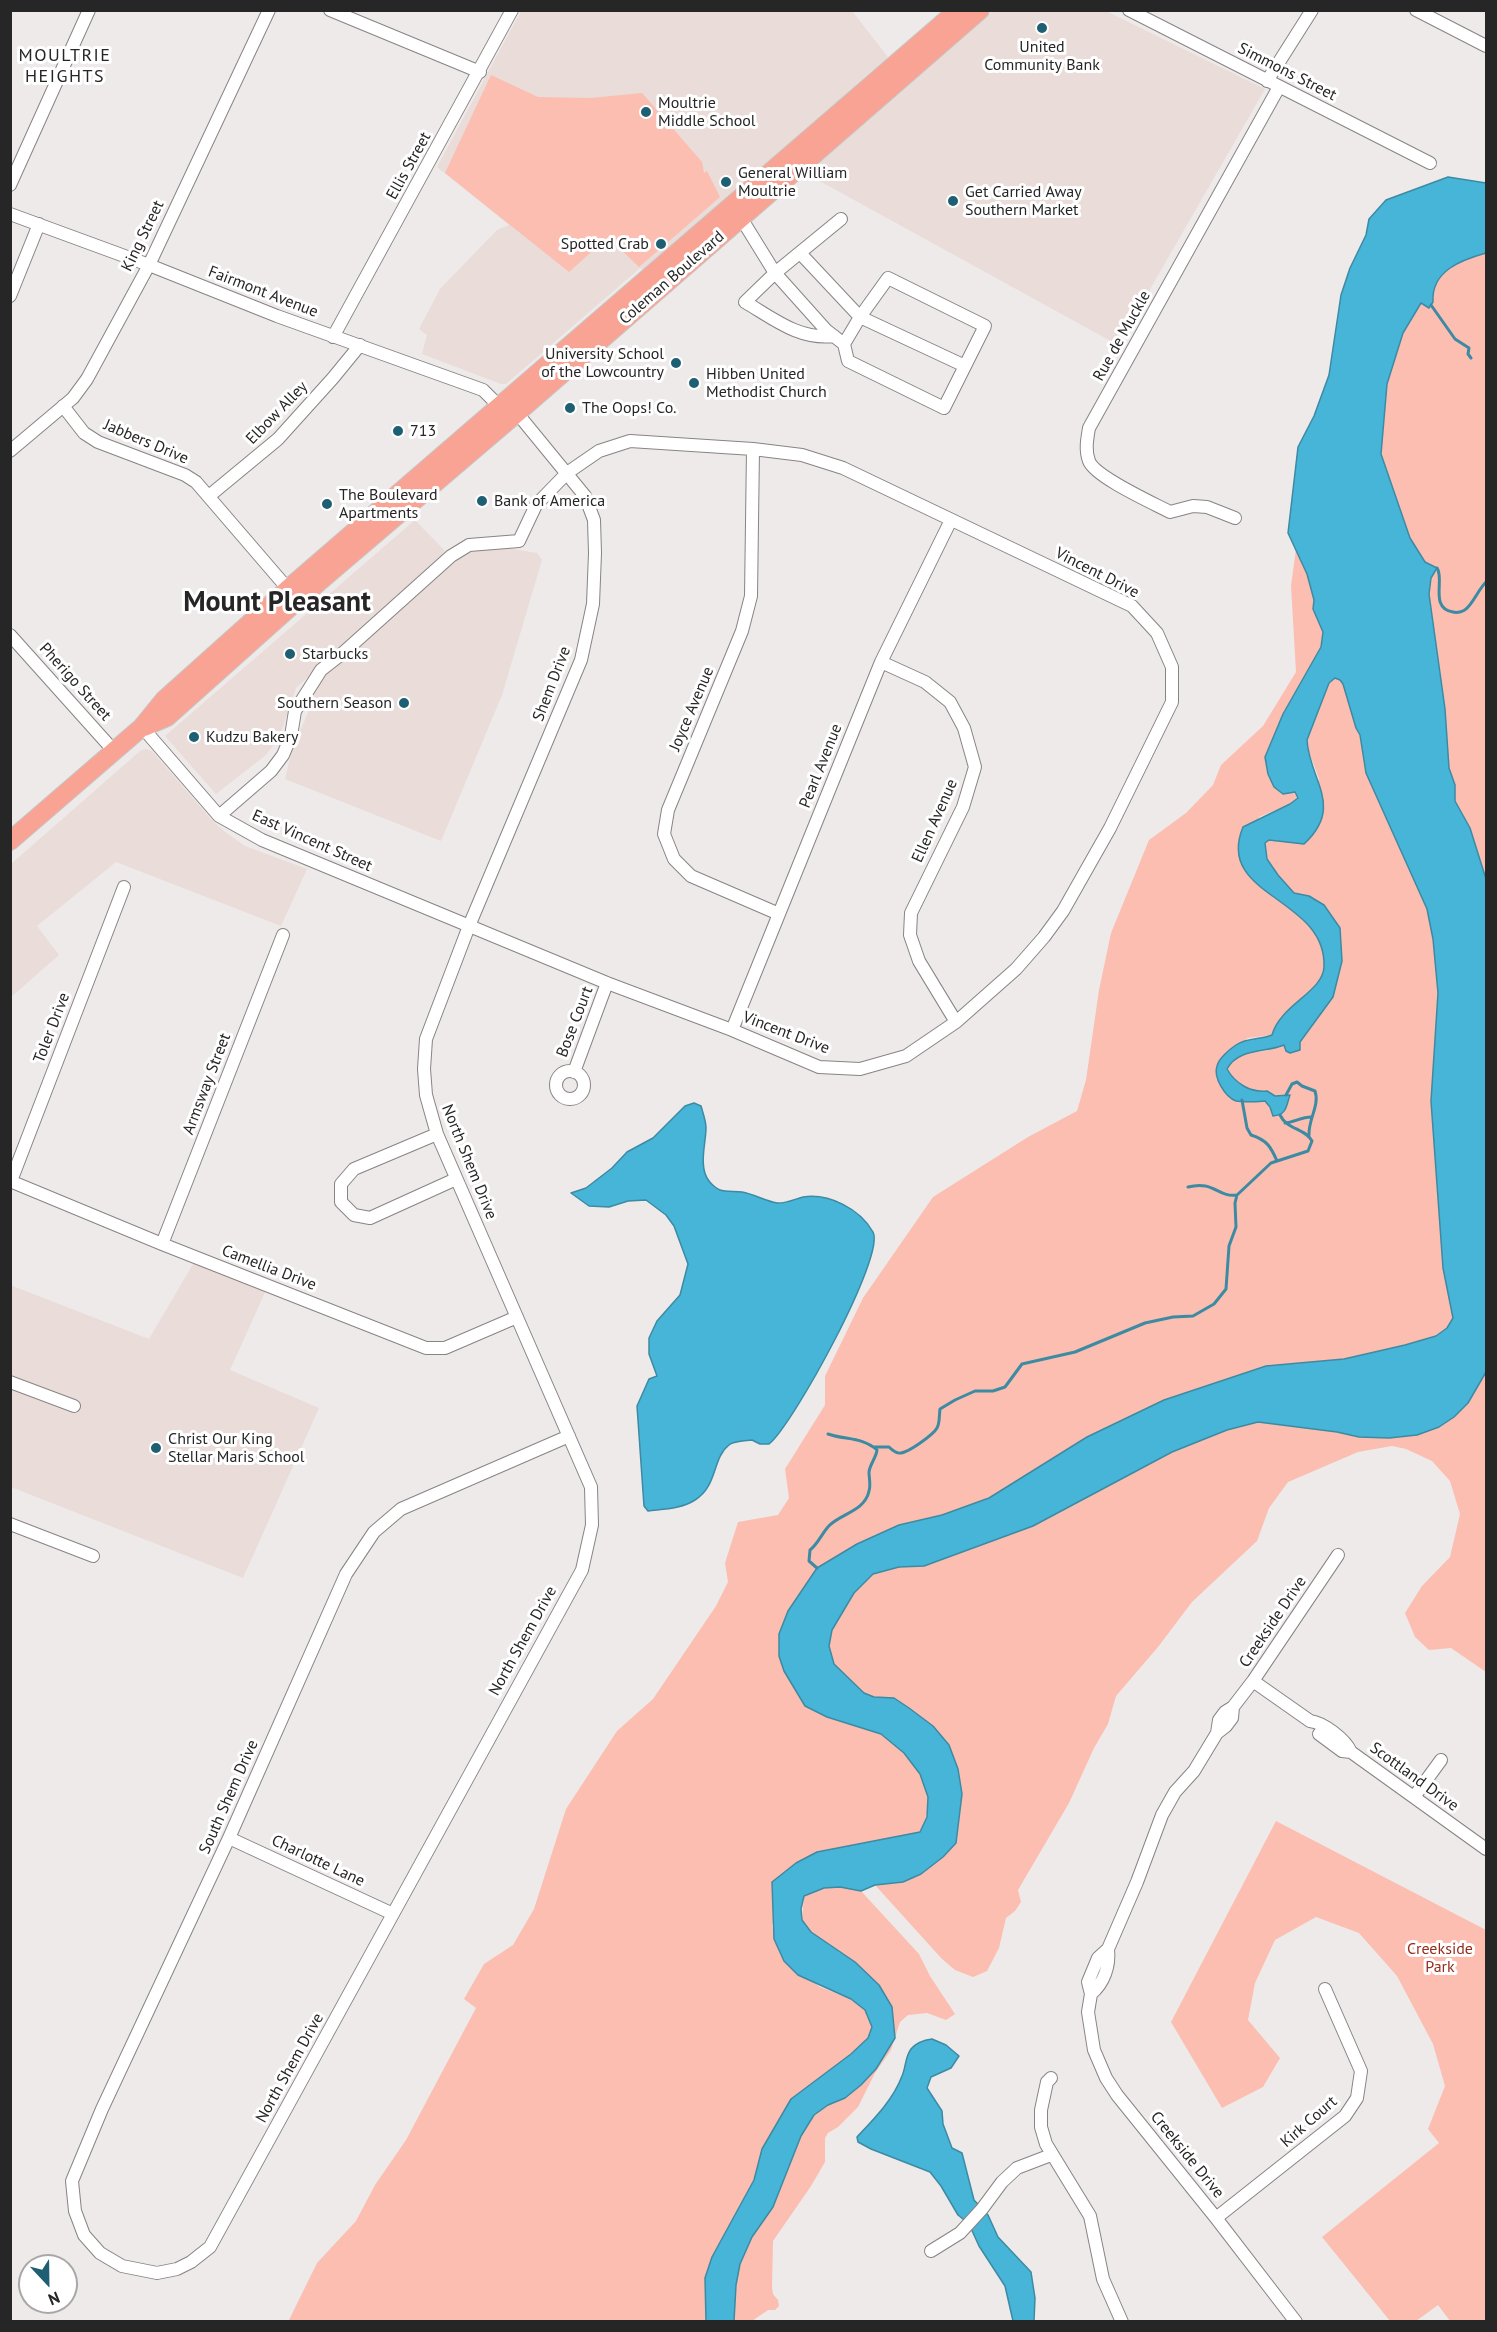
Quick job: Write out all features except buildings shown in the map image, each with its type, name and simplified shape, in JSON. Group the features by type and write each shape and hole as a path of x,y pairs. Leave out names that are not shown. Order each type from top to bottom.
{"main road":[{"name":"Coleman Boulevard","path":"10,841 142,727 164,700 288,589 958,10"},
{"name":"Coleman Boulevard","path":"142,727 167,717 980,10"},
{"path":"741,218 743,205 788,165 814,135"},
{"path":"517,413 534,385 587,338 600,320"},
{"path":"413,501 435,476 486,429 499,406"}],"street":[{"path":"10,185 88,10"},
{"name":"King Street","path":"10,451 73,398 87,378 149,265 269,10"},
{"path":"330,10 480,72"},
{"name":"Ellis Street","path":"333,337 512,10"},
{"name":"Simmons Street","path":"1129,10 1430,163"},
{"path":"1267,81 1312,10"},
{"path":"1416,10 1486,46"},
{"name":"Rue de Muckle","path":"1235,518 1207,507 1193,506 1170,512 1106,478 1090,464 1086,445 1089,428 1280,87"},
{"name":"Fairmont Avenue","path":"10,214 149,265 333,337 483,390 499,406"},
{"path":"741,218 775,273 839,340 848,361 944,408 985,326 888,278 860,317 839,340"},
{"path":"839,340 817,338 800,333 745,302 775,273 841,219"},
{"path":"10,296 39,224"},
{"path":"800,253 860,317 965,366"},
{"name":"Elbow Alley","path":"209,496 278,439 360,345"},
{"name":"Jabbers Drive","path":"63,406 84,433 98,442 185,475 201,486 288,589"},
{"name":"Shem Drive","path":"469,926 581,660 592,604 595,553 594,520 585,496 517,413 499,406"},
{"name":"Vincent Drive","path":"219,816 271,771 283,755 291,736 295,711 321,670 345,652 451,556 469,545 519,541 537,505 567,473 599,451 630,441 753,449 802,455 843,468 1132,606 1157,633 1172,667 1172,702 1110,828 1063,911 1044,938 1016,969 956,1022 906,1056 860,1069 819,1067 732,1030 607,983 469,926"},
{"name":"Joyce Avenue","path":"753,449 751,596 742,631 668,810 664,834 674,859 690,876 779,914"},
{"name":"Pearl Avenue","path":"732,1030 881,662 951,520"},
{"name":"Pherigo Street","path":"10,635 114,751"},
{"name":"Ellen Avenue","path":"881,662 926,682 950,702 964,728 975,767 963,807 910,913 910,935 919,961 956,1022"},
{"name":"East Vincent Street","path":"142,727 219,816 262,840 469,926"},
{"name":"Toler Drive","path":"11,1181 124,887"},
{"name":"North Shem Drive","path":"122,2266 157,2273 177,2269 191,2262 210,2247 582,1570 592,1525 591,1487 437,1134 426,1095 424,1069 426,1039 469,926"},
{"name":"Armsway Street","path":"162,1244 283,935"},
{"name":"Bose Court","path":"574,1072 607,983"},
{"path":"437,1134 354,1169 341,1184 341,1202 354,1215 370,1218 456,1179"},
{"name":"Camellia Drive","path":"11,1181 162,1244 426,1348 445,1348 517,1317"},
{"path":"10,1382 74,1406"},
{"name":"South Shem Drive","path":"122,2266 100,2253 84,2235 75,2211 72,2181 102,2109 229,1838 346,1574 374,1532 401,1509 568,1436"},
{"path":"10,1524 93,1556"},
{"name":"Creekside Drive","path":"1296,2322 1106,2078 1094,2049 1088,2012 1091,1994 1088,1982 1098,1958 1108,1949 1137,1882 1162,1815 1175,1792 1194,1770 1217,1733 1232,1718 1233,1707 1338,1555"},
{"name":"Scottland Drive","path":"1252,1681 1310,1721 1313,1729 1342,1751 1351,1752 1486,1849"},
{"path":"1414,1797 1442,1760"},
{"name":"Charlotte Lane","path":"229,1838 393,1914"},
{"name":"Kirk Court","path":"1216,2218 1345,2116 1357,2098 1361,2071 1325,1989"},
{"path":"1052,2078 1047,2082 1041,2110 1041,2127 1051,2155 1090,2216 1103,2278 1122,2322"},
{"path":"931,2251 960,2233 1002,2182 1017,2168 1051,2155"}],"shaded area":[{"name":"Moultrie Middle School","path":"521,11 852,11 888,57 643,270 640,268 506,384 501,384 422,354 427,335 419,329 440,289 497,230 509,225 437,167"},
{"path":"993,11 1106,11 1265,89 1118,345 805,173"},
{"path":"415,520 445,551 438,562 296,688 279,738 266,755 216,794 165,736"},
{"path":"495,546 537,553 542,560 502,695 441,841 285,779 292,750 310,708 315,684 322,675 451,562 472,548"},
{"path":"146,749 152,751 225,832 245,846 307,869 281,926 116,862 37,926 59,955 11,997 11,864 140,751"},
{"name":"Christ Our King Stellar Maris School","path":"196,1259 267,1288 230,1370 319,1408 243,1578 11,1487 10,1285 149,1339"}],"green space":[{"path":"491,75 538,97 591,98 642,93 702,162 704,173 707,171 720,197 639,267 608,237 569,272 445,173"},
{"path":"1486,253 1486,879 1470,828 1455,800 1455,785 1449,768 1445,709 1429,594 1431,578 1437,570 1425,563 1410,538 1381,455 1387,384 1403,333 1421,303 1445,271 1469,258"},
{"path":"1296,549 1307,574 1314,600 1313,609 1323,632 1321,647 1283,714 1265,757 1298,798 1290,804 1259,817 1272,897 1296,911 1310,926 1321,945 1324,965 1317,984 1286,1012 1276,1026 1273,1035 1248,1038 1222,1057 1236,1101 1265,1101 1273,1116 1281,1114 1287,1107 1290,1095 1274,1096 1267,1091 1249,1089 1239,1083 1227,1069 1232,1060 1244,1053 1266,1051 1284,1045 1299,1050 1300,1042 1313,1023 1342,961 1309,896 1294,893 1278,875 1267,859 1265,843 1269,840 1304,844 1319,779 1307,740 1329,683 1335,678 1343,684 1360,735 1366,773 1427,909 1433,939 1438,993 1431,1101 1443,1268 1453,1318 1447,1328 1436,1336 1405,1345 1344,1359 1266,1366 1164,1400 1087,1437 989,1498 942,1515 899,1525 817,1568 788,1611 827,1717 868,1728 897,1745 922,1777 928,1796 928,1810 920,1832 817,1852 772,1925 774,1939 784,1961 820,1987 851,1999 865,2010 872,2027 868,2038 851,2054 791,2099 762,2149 754,2180 712,2257 705,2278 706,2321 288,2322 317,2263 356,2221 375,2185 406,2140 476,2008 464,1999 484,1964 513,1945 534,1909 566,1809 617,1731 653,1699 716,1606 728,1582 725,1563 738,1522 778,1515 789,1498 785,1469 825,1405 825,1376 863,1298 933,1197 1028,1137 1077,1111 1086,1080 1099,990 1111,933 1149,840 1186,813 1213,785 1221,765 1263,726 1296,672 1291,586"},
{"path":"1486,1372 1486,1672 1451,1648 1429,1650 1415,1637 1405,1613 1422,1586 1450,1557 1460,1514 1450,1481 1432,1461 1406,1449 1392,1446 1358,1452 1288,1482 1269,1508 1257,1541 1192,1602 1158,1647 1116,1696 1108,1724 1094,1748 1069,1803 1018,1890 1021,1902 1006,1918 999,1948 987,1971 973,1977 955,1970 942,1959 875,1885 903,1882 956,1843 962,1794 933,1726 894,1698 874,1697 864,1693 834,1665 829,1646 832,1630 854,1593 873,1574 899,1567 924,1566 1033,1526 1172,1452 1227,1430 1258,1422 1359,1437 1468,1403"},
{"name":"Creekside Park","path":"1276,1821 1486,1930 1486,2321 1450,2321 1438,2305 1416,2321 1390,2321 1322,2237 1439,2143 1428,2129 1445,2086 1433,2044 1397,1976 1359,1933 1316,1917 1275,1940 1255,1983 1248,2020 1280,2058 1263,2087 1222,2108 1171,2022"},
{"path":"840,1887 861,1891 919,1954 930,1976 955,2014 946,2020 927,2013 908,2015 900,2022 895,2038 892,2007 830,1947 811,1932 802,1920 804,1896 824,1888"},
{"path":"895,2038 891,2050 875,2073 858,2107 838,2127 828,2133 825,2138 825,2162 773,2241 772,2288 779,2306 775,2310 768,2310 752,2321 734,2322 736,2285 740,2264 752,2237 773,2207 801,2136 814,2115 828,2105 845,2098"}],"water":[{"path":"1448,177 1486,183 1486,253 1449,268 1437,282 1433,302 1429,308 1421,303 1403,333 1387,384 1381,454 1410,538 1425,562 1437,568 1431,578 1429,594 1445,709 1449,768 1455,785 1455,801 1470,828 1486,879 1486,1372 1468,1403 1454,1417 1439,1427 1417,1435 1389,1438 1359,1437 1258,1422 1227,1430 1172,1452 1033,1526 924,1566 899,1567 873,1574 854,1593 832,1630 829,1646 834,1664 864,1693 874,1697 894,1698 909,1708 933,1726 949,1745 958,1769 962,1794 956,1843 943,1857 921,1874 903,1882 875,1885 861,1891 840,1887 824,1888 804,1896 801,1909 802,1920 811,1932 855,1962 879,1985 892,2007 895,2038 876,2069 861,2085 845,2098 828,2105 814,2115 801,2136 773,2207 752,2237 740,2264 734,2321 706,2321 705,2278 712,2257 754,2180 762,2149 791,2099 851,2054 868,2038 872,2027 865,2010 851,1999 798,1975 784,1961 774,1939 772,1882 796,1863 817,1852 920,1832 927,1817 928,1797 920,1774 904,1753 881,1734 827,1717 805,1706 784,1671 779,1656 779,1634 788,1611 817,1568 857,1544 899,1525 942,1515 989,1498 1087,1437 1164,1400 1266,1366 1344,1359 1405,1345 1436,1336 1447,1328 1453,1318 1443,1268 1431,1101 1438,993 1433,939 1427,909 1366,773 1360,735 1343,684 1335,678 1329,683 1307,740 1309,754 1322,793 1322,817 1316,830 1304,844 1269,840 1265,843 1267,859 1278,875 1294,893 1309,896 1324,905 1340,928 1342,961 1333,997 1300,1042 1300,1050 1290,1053 1286,1051 1284,1045 1252,1052 1232,1062 1227,1069 1234,1079 1249,1089 1267,1091 1275,1096 1290,1095 1281,1114 1273,1116 1265,1101 1242,1102 1232,1099 1221,1086 1216,1070 1220,1060 1236,1045 1272,1035 1283,1015 1317,984 1322,976 1324,967 1320,944 1309,925 1257,884 1244,869 1238,850 1243,827 1298,798 1295,792 1283,794 1274,787 1268,774 1265,757 1283,714 1321,647 1323,632 1313,609 1314,600 1307,574 1288,533 1298,447 1314,416 1329,375 1341,295 1350,268 1366,235 1369,219 1386,200"},
{"path":"694,1103 701,1106 705,1120 704,1169 714,1186 720,1190 742,1192 777,1203 813,1196 833,1200 852,1210 867,1224 873,1232 873,1247 866,1272 835,1340 781,1430 769,1444 760,1444 752,1440 729,1445 720,1457 708,1487 695,1500 678,1507 648,1511 644,1506 637,1406 649,1379 657,1376 649,1354 649,1338 657,1321 680,1295 688,1264 674,1226 666,1215 646,1200 628,1201 609,1207 589,1206 571,1193 586,1188 612,1168 627,1152 653,1138 685,1106"},
{"path":"932,2039 946,2045 959,2056 951,2068 931,2077 927,2088 942,2111 943,2124 952,2148 962,2153 974,2200 988,2215 998,2237 1031,2272 1035,2298 1034,2321 1013,2321 1005,2286 979,2246 969,2224 958,2215 930,2172 858,2142 857,2137 894,2093 911,2049 921,2042"}],"waterway":[{"path":"1431,305 1455,339 1469,348 1468,354 1471,358"},
{"path":"1437,568 1442,605 1453,612 1466,609 1486,582"},
{"path":"1286,1095 1292,1084 1297,1082 1315,1091 1316,1102 1309,1135"},
{"path":"1242,1100 1247,1128 1251,1135 1268,1145 1277,1161"},
{"path":"874,1447 889,1447 899,1453 909,1450 935,1431 940,1409 975,1391 993,1391 1005,1387 1022,1364 1075,1352 1145,1323 1173,1317 1193,1316 1214,1304 1226,1289 1229,1246 1236,1227 1237,1195 1271,1163 1308,1151 1312,1141 1305,1134 1287,1124 1280,1115"},
{"path":"1285,1123 1311,1117"},
{"path":"1188,1187 1204,1186 1225,1194 1237,1195"},
{"path":"817,1568 809,1561 810,1550 828,1526 863,1503 870,1486 869,1472 877,1450 860,1441 828,1434"}],"place":[{"name":"United Community Bank","path":"1042,28"},
{"name":"Moultrie Middle School","path":"646,112"},
{"name":"General William Moultrie","path":"726,182"},
{"name":"Get Carried Away Southern Market","path":"953,201"},
{"name":"Spotted Crab","path":"661,244"},
{"name":"University School of the Lowcountry","path":"676,363"},
{"name":"Hibben United Methodist Church","path":"694,383"},
{"name":"The Oops! Co.","path":"570,408"},
{"name":"713","path":"398,431"},
{"name":"Bank of America","path":"482,501"},
{"name":"The Boulevard Apartments","path":"327,504"},
{"name":"Starbucks","path":"290,654"},
{"name":"Southern Season","path":"404,703"},
{"name":"Kudzu Bakery","path":"194,737"},
{"name":"Christ Our King Stellar Maris School","path":"156,1448"}],"district":[{"name":"MOULTRIE HEIGHTS","path":"65,66"},
{"name":"Mount Pleasant","path":"277,603"}]}
